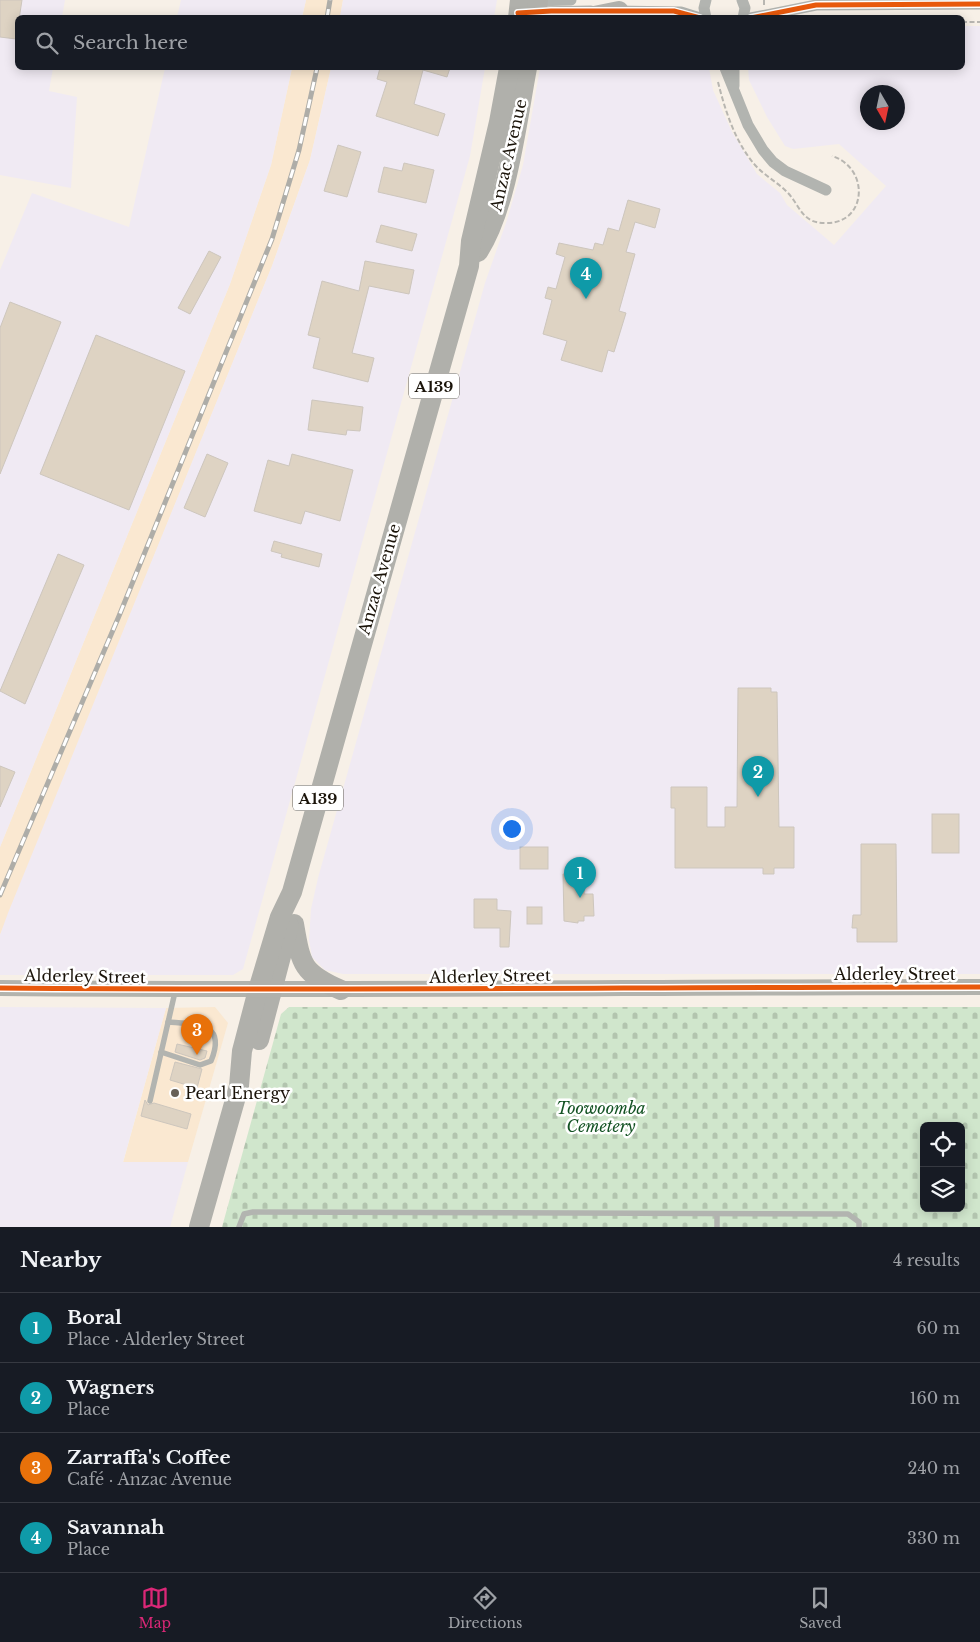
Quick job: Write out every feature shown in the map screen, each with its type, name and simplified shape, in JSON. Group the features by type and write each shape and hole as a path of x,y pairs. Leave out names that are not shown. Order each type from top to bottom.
{"highway":[{"path":"599,15 619,11"},
{"name":"Anzac Avenue","path":"199,1227 239,1086 255,1054 265,990 280,917 292,892 469,266 471,241 499,122 509,70"},
{"name":"Anzac Avenue","path":"469,266 483,244 500,199 510,161 527,70"},
{"name":"Anzac Avenue","path":"265,990 292,912 292,892"},
{"path":"292,912 298,952 303,964 317,980 340,990"}],"street":[{"path":"528,8 571,0"},
{"path":"705,15 704,8 706,0"},
{"path":"742,0 745,8 744,15"},
{"path":"795,0 816,5"},
{"path":"766,15 816,5 980,4"},
{"path":"528,8 681,12 690,15"},
{"path":"726,70 734,86 748,125 763,150 773,162 785,171 826,190"},
{"path":"734,70 734,86"},
{"name":"Alderley Street","path":"0,988 340,990 980,987"}],"lane":[{"path":"150,1102 176,990"},
{"path":"161,1052 200,1065 211,1061 215,1050 215,1035 210,1029 198,1024 168,1022"},
{"path":"239,1227 244,1214 253,1212 848,1214 859,1222 859,1227"},
{"path":"717,1215 717,1227"}],"path":[{"path":"965,22 980,22"}],"shaded area":[{"path":"0,0 65,0 62,15 15,15 15,70 53,70 49,91 77,97 71,188 0,175"},
{"path":"181,0 306,0 302,15 177,15"},
{"path":"306,0 343,0 340,15 303,15"},
{"path":"343,0 497,0 494,15 340,15"},
{"path":"965,26 980,26 980,974 343,974 325,970 312,957 309,940 311,909 318,878 485,283 507,220 523,165 540,70 709,70 713,90 732,132 757,174 780,193 787,205 834,245 886,186 839,144 793,149 785,146 767,117 749,80 748,70 965,70"},
{"path":"165,70 292,70 271,165 230,284 0,847 0,270 32,193 129,227"},
{"path":"292,70 331,70 310,160 272,266 0,935 0,847 230,284 271,165"},
{"path":"331,70 485,70 470,156 243,969 233,975 0,975 0,935 8,913 272,266 310,160"},
{"path":"0,1007 166,1008 123,1162 188,1162 170,1227 0,1227"},
{"name":"Pearl Energy","path":"215,1007 228,1023 188,1162 123,1163 166,1008"}],"green space":[{"name":"Toowoomba Cemetery","path":"289,1007 980,1007 980,1227 222,1227 281,1014"}],"building":[{"path":"0,0 22,0 20,15 15,15 15,39 0,37"},
{"path":"379,70 423,70 414,104 445,114 438,136 376,116 387,82 377,79"},
{"path":"423,70 449,70 447,77"},
{"path":"338,145 361,152 347,197 324,191"},
{"path":"404,163 434,170 426,203 378,192 384,167 402,171"},
{"path":"628,200 660,209 655,228 635,222 626,252 635,254 619,311 626,313 614,352 608,350 602,372 561,360 567,341 543,334 552,300 545,298 548,287 556,289 565,257 556,254 559,243 593,250 595,243 603,245 608,228 619,231"},
{"path":"381,225 417,234 412,251 376,242"},
{"path":"209,251 221,257 190,314 178,308"},
{"path":"365,261 414,270 409,294 369,286 352,353 374,358 368,382 313,368 320,338 308,335 322,281 359,291"},
{"path":"10,302 61,322 0,474 0,328"},
{"path":"96,335 185,371 129,510 40,474"},
{"path":"312,400 363,407 360,431 347,430 346,435 308,430"},
{"path":"207,454 228,463 205,517 184,508"},
{"path":"292,454 353,470 340,521 305,511 301,524 254,511 268,460 289,466"},
{"path":"274,541 322,554 319,567 281,557 282,554 271,551"},
{"path":"58,554 84,565 25,704 0,691"},
{"path":"738,688 771,688 771,692 777,692 779,827 794,827 794,868 774,868 774,874 763,874 763,868 675,868 675,808 671,808 671,787 707,787 707,827 725,827 725,807 737,807"},
{"path":"0,766 15,772 0,807"},
{"path":"932,814 959,814 959,853 932,853"},
{"path":"861,844 896,844 897,942 857,942 857,928 852,928 853,915 861,915"},
{"path":"520,847 548,847 548,869 520,869"},
{"path":"563,874 585,874 584,894 593,894 594,916 584,916 584,921 578,921 578,923 564,921"},
{"path":"474,899 497,899 497,910 511,911 509,947 500,947 500,928 474,928"},
{"path":"527,907 542,907 542,924 527,924"},
{"path":"177,1044 207,1051 205,1058 200,1060 175,1052"},
{"path":"175,1062 202,1069 197,1088 170,1080"},
{"path":"145,1100 148,1105 154,1103 191,1114 187,1129 141,1116"}],"railway":[{"path":"328,15 330,0"},
{"path":"0,895 119,616 272,239 299,150 317,70"}],"cycle path":[{"path":"766,15 816,5 980,4"},
{"path":"518,13 551,11 674,11 689,15"},
{"path":"0,988 980,987"}],"place":[{"name":"Savannah","path":"586,299"},
{"name":"Wagners","path":"758,797"},
{"name":"Boral","path":"580,898"},
{"name":"Zarraffa's Coffee","path":"197,1055"},
{"name":"Pearl Energy","path":"175,1093"}]}
